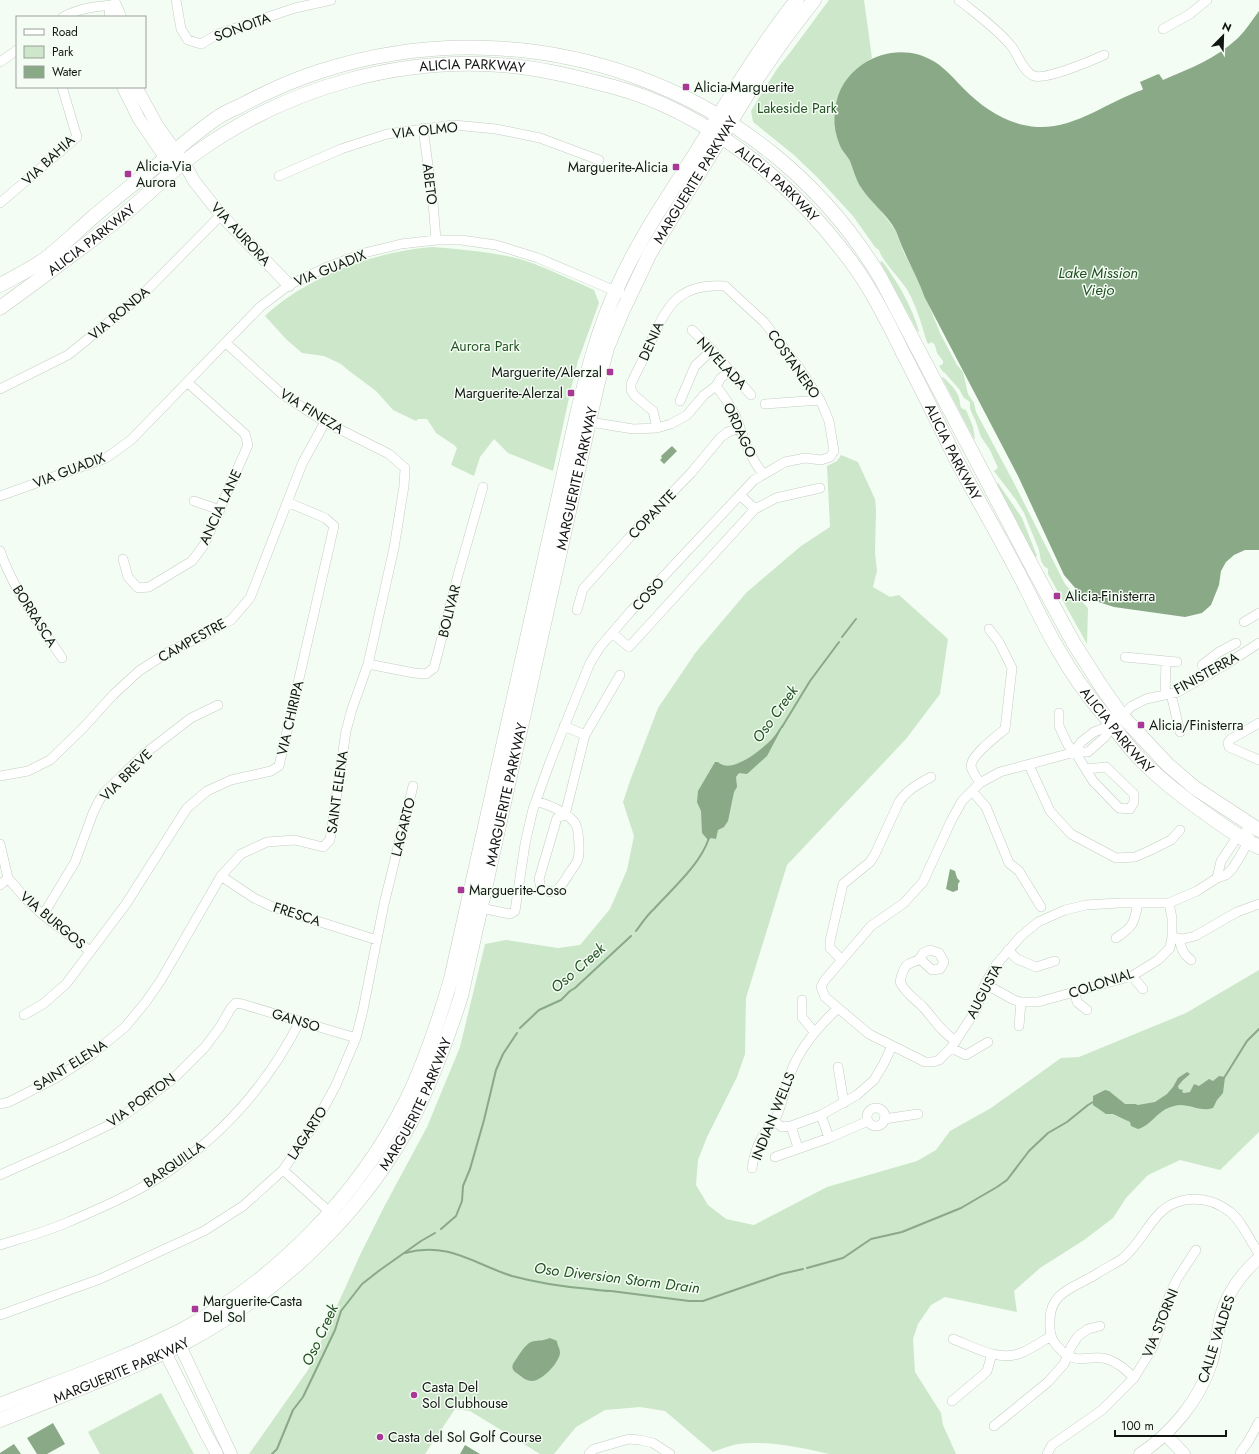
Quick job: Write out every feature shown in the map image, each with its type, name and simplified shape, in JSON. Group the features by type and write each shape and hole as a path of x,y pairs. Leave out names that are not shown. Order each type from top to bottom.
{"main road":[{"name":"MARGUERITE PARKWAY","path":"582,420 607,348 650,253 768,39 797,0"},
{"name":"MARGUERITE PARKWAY","path":"724,120 814,0"},
{"name":"ALICIA PARKWAY","path":"0,285 45,259 95,215 218,117 296,79 366,58 403,52 468,46 522,50 576,58 601,65 636,77 690,100 763,145 804,181 836,215 866,255 897,309 1035,572 1117,720 1141,760 1177,793 1248,842"},
{"name":"ALICIA PARKWAY","path":"0,308 116,222 193,155 243,122 306,94 339,82 407,67 442,64 482,64 522,67 598,83 631,91 661,103 698,121 777,179 795,195 825,228 859,273 888,322 957,460 1059,652 1087,695 1196,788 1256,828"},
{"name":"MARGUERITE PARKWAY","path":"0,1420 118,1373 177,1339 230,1316 264,1292 288,1273 340,1222 372,1182 392,1153 413,1117 432,1078 449,1035 460,996 474,907 582,420 589,364 597,337 616,290 639,245 716,133"},
{"name":"MARGUERITE PARKWAY","path":"177,1339 261,1278 303,1242 367,1166 388,1134 410,1093 428,1052 474,907"},
{"name":"MARGUERITE PARKWAY","path":"0,1405 107,1364 162,1347"}],"street":[{"name":"SONOITA","path":"176,0 181,30 188,40 201,44 218,34 295,8 331,0"},
{"path":"959,0 1012,47 1026,71 1034,76 1046,75 1088,62 1104,55"},
{"path":"1163,29 1190,14 1207,0"},
{"path":"65,16 93,6 114,7 120,16"},
{"path":"0,62 16,51"},
{"name":"VIA BAHIA","path":"0,203 77,137 62,88"},
{"name":"VIA AURORA","path":"124,88 139,119 179,167 194,182 221,215 289,285"},
{"name":"VIA AURORA","path":"137,88 157,125 170,155"},
{"name":"VIA OLMO","path":"278,176 341,149 387,134 454,125 496,129 540,138 599,160"},
{"name":"ABETO","path":"423,128 433,202 436,240"},
{"name":"VIA RONDA","path":"0,390 68,355 141,296 221,215"},
{"name":"VIA GUADIX","path":"0,496 106,458 131,440 260,307 289,285 325,268 364,253 401,244 436,240 461,240 496,245 538,258 616,290 629,297"},
{"name":"DENIA","path":"656,428 653,411 635,396 631,390 631,384 661,318 668,307 678,298 696,288 711,285 725,286"},
{"name":"COSTANERO","path":"725,286 764,322 800,369 820,400 829,421 834,451 830,458"},
{"name":"NIVELADA","path":"692,330 712,350 751,395"},
{"name":"VIA FINEZA","path":"226,343 282,394 325,422 390,454 405,468"},
{"path":"680,401 695,366 712,350"},
{"path":"582,420 633,429 656,428 671,424 687,415 704,395 716,386 721,378 730,370"},
{"name":"ANCIA LANE","path":"122,559 128,577 138,588 149,587 192,561 204,545 248,445 245,434 187,382"},
{"name":"ORDAGO","path":"716,386 734,414 750,456 764,474"},
{"path":"765,404 820,400"},
{"name":"CAMPESTRE","path":"0,776 28,770 50,760 82,729 113,695 139,671 170,651 203,636 231,620 250,598 302,464 325,422"},
{"name":"COPANTE","path":"577,610 583,589 637,529 691,473 721,437 728,432 739,428"},
{"name":"COSO","path":"474,907 510,914 515,911 525,844 536,801 564,726 590,663 600,647 754,480 784,462 805,458 821,460 830,458"},
{"name":"SAINT ELENA","path":"0,1104 9,1102 56,1078 90,1056 125,1027 145,1003 161,980 221,876 241,854 267,842 295,840 323,847 330,840 346,731 368,664 394,548 404,486 405,468"},
{"name":"BOLIVAR","path":"368,664 420,674 426,674 434,668 458,575 484,487"},
{"name":"COSO","path":"612,633 629,647 755,509 776,498 820,488"},
{"path":"740,495 755,509"},
{"path":"194,501 220,510"},
{"name":"VIA CHIRIPA","path":"24,1015 43,1004 66,984 126,904 187,808 206,791 231,780 271,771 279,766 334,526 325,518 287,502"},
{"name":"BORRASCA","path":"0,551 25,604 62,658"},
{"path":"1244,622 1259,613"},
{"path":"980,783 972,770 972,762 980,751 1005,729 1012,668 999,642 989,629"},
{"path":"1202,665 1219,652 1236,643"},
{"name":"FINISTERRA","path":"1075,752 1081,742 1094,732 1117,720 1132,706 1146,699 1178,692 1225,665 1259,643"},
{"path":"1219,652 1225,665"},
{"path":"1125,657 1178,662"},
{"path":"1166,661 1168,694 1180,732"},
{"path":"565,815 585,735 620,675"},
{"name":"VIA BREVE","path":"43,915 75,862 93,813 105,792 143,755 191,718 218,705"},
{"path":"1059,713 1059,726 1068,745 1075,752 1093,781 1119,808 1130,809 1134,802 1134,794 1106,767 1086,769"},
{"path":"1259,723 1231,739 1228,743 1229,747 1259,760"},
{"path":"564,726 585,735"},
{"path":"931,777 912,787 903,796 870,862 843,884 830,941 830,948 842,960 871,926 904,903 923,882 951,821 962,801 980,783 1000,772 1075,752"},
{"path":"1029,765 1050,811 1071,834 1116,858 1135,857 1152,850 1172,840 1180,830"},
{"name":"LAGARTO","path":"0,1315 100,1279 204,1231 243,1206 283,1170 316,1122 336,1085 356,1038 384,904 413,786"},
{"path":"972,791 986,807 1010,863 1019,871 1041,907"},
{"path":"536,801 553,806 576,823 578,828 578,860 557,891 546,891 541,888 539,880 557,818 565,815"},
{"name":"AUGUSTA","path":"842,960 824,981 821,987 825,997 868,1034 925,1062 933,1062 939,1060 953,1044 976,1010 985,984 996,965 1021,936 1038,922 1065,910 1086,905 1169,903 1197,891 1216,878 1226,875 1232,869 1256,828"},
{"name":"AUGUSTA","path":"1216,878 1221,861 1248,842"},
{"name":"VIA BURGOS","path":"0,844 8,878 25,898 43,915 90,951"},
{"name":"FRESCA","path":"221,876 254,898 274,907 377,940"},
{"path":"0,885 8,878"},
{"name":"COLONIAL","path":"985,984 1014,1000 1020,1002 1038,1002 1132,976 1158,960 1170,948 1176,937 1169,903"},
{"path":"1116,938 1129,930 1135,920 1138,904"},
{"path":"1176,937 1183,939 1195,936 1237,912 1259,904"},
{"path":"1176,937 1181,949 1191,960"},
{"path":"1008,950 1017,959 1036,967 1055,960"},
{"path":"920,959 907,966 900,982 902,987 923,1007 953,1044 966,1055 988,1042"},
{"path":"1132,976 1143,989"},
{"path":"1075,992 1077,1002 1087,1010"},
{"path":"802,1000 802,1018 814,1032"},
{"path":"1019,1026 1020,1002"},
{"name":"GANSO","path":"236,1003 356,1038"},
{"name":"VIA PORTON","path":"0,1175 113,1123 144,1101 174,1078 205,1047 220,1027 231,1008 236,1003"},
{"name":"INDIAN WELLS","path":"752,1168 756,1150 766,1131 774,1121 792,1070 800,1053 814,1032 838,1008"},
{"name":"BARQUILLA","path":"0,1245 65,1223 102,1207 168,1172 204,1146 234,1117 261,1084 286,1048 300,1022"},
{"path":"774,1121 782,1127 791,1126 821,1115 857,1095 874,1080 892,1046"},
{"path":"838,1068 844,1103"},
{"path":"884,1119 883,1112 881,1110 875,1108 868,1112 868,1121 876,1126 884,1119 918,1114"},
{"path":"821,1115 829,1138"},
{"path":"775,1157 829,1138 868,1121"},
{"path":"791,1126 798,1148"},
{"path":"283,1170 340,1222"},
{"path":"1134,1378 1122,1366 1106,1359 1077,1359 1068,1355 1056,1344 1051,1336 1050,1318 1054,1302 1059,1296 1066,1290 1091,1278 1121,1259 1140,1240 1158,1215 1174,1202 1196,1199 1207,1201 1230,1212 1237,1220 1259,1254"},
{"name":"VIA STORNI","path":"1048,1454 1052,1445 1102,1410 1134,1378 1153,1347 1170,1294 1177,1279 1196,1250"},
{"name":"CALLE VALDES","path":"1140,1454 1151,1447 1174,1426 1198,1393 1211,1365 1216,1348 1221,1317 1226,1301 1241,1277 1259,1258"},
{"path":"994,1426 1048,1382 1064,1364 1071,1347 1078,1336 1088,1329 1100,1326"},
{"path":"953,1339 992,1354 1007,1356 1020,1353 1051,1336"},
{"path":"177,1339 231,1454"},
{"path":"162,1347 217,1454"},
{"path":"952,1401 987,1371 992,1354"},
{"path":"1240,1453 1259,1422"},
{"path":"1165,1434 1184,1454"},
{"path":"589,1454 594,1449 629,1439 653,1443 670,1454"}],"green space":[{"name":"Lakeside Park","path":"829,0 864,0 872,58 854,71 843,86 836,102 834,118 860,186 896,231 904,253 917,277 941,335 957,365 963,372 968,394 974,403 976,412 1065,584 1088,608 1087,644 1048,574 1048,569 1041,561 1039,550 1024,513 994,471 998,468 990,450 981,437 970,409 970,402 964,398 959,389 939,366 943,364 943,361 937,353 935,345 932,342 928,344 915,306 906,288 853,216 818,178 794,155 753,122 751,111 763,91 777,69"},
{"name":"Aurora Park","path":"432,247 483,252 520,259 548,269 594,290 599,303 578,361 553,471 508,453 494,439 480,457 474,476 451,465 457,448 436,433 427,419 418,419 416,421 393,410 376,391 341,364 324,356 302,353 286,339 265,316 301,289 343,268 388,254"},
{"path":"882,261 899,286 908,303 916,321 918,332 880,262"},
{"path":"943,377 956,392 961,407 966,410 973,427 975,439 942,378"},
{"path":"841,455 858,462 875,499 875,553 877,571 873,587 890,597 899,595 948,639 940,694 906,739 787,865 746,998 745,1054 737,1077 707,1137 698,1160 696,1185 708,1205 726,1219 754,1225 827,1187 917,1161 936,1150 950,1131 991,1108 1061,1058 1079,1057 1186,1013 1259,970 1259,1132 1220,1170 1180,1160 1148,1175 1126,1198 1113,1218 1084,1240 1040,1268 1014,1291 1017,1312 945,1297 931,1305 918,1324 913,1339 915,1372 941,1413 943,1425 956,1454 829,1454 796,1447 760,1443 736,1445 713,1452 665,1411 640,1407 605,1410 576,1427 554,1454 540,1454 470,1411 455,1409 425,1454 249,1454 308,1370 360,1255 427,1127 460,1047 485,944 506,940 558,948 580,945 610,909 627,870 634,836 623,802 658,708 696,652 746,593 801,546 830,527 827,466 837,461"},
{"path":"998,483 1022,518 1037,556 1035,557 997,484"},
{"path":"161,1393 194,1454 100,1454 88,1432"}],"water":[{"name":"Lake Mission Viejo","path":"1259,11 1259,550 1245,550 1234,555 1226,562 1221,571 1219,585 1211,605 1202,613 1185,617 1114,607 1083,597 1064,575 1018,476 925,298 896,231 888,219 860,186 850,161 840,146 835,125 836,102 845,82 854,71 866,62 879,56 893,53 907,53 921,56 935,62 947,71 980,103 997,115 1026,126 1037,127 1065,124 1091,114 1142,90 1143,89 1140,82 1159,74 1163,80 1212,57 1238,38"},
{"path":"672,446 677,451 664,464 660,460 662,458 661,456"},
{"path":"782,725 783,726 767,756 747,774 739,773 736,777 737,787 734,792 728,821 724,827 718,830 716,839 711,838 708,840 702,833 701,811 697,802 698,791 715,762 730,765 746,760 771,740"},
{"path":"950,869 955,871 957,878 960,881 958,884 958,890 953,892 946,889"},
{"path":"1187,1072 1190,1074 1178,1086 1184,1093 1190,1092 1194,1084 1199,1086 1209,1079 1213,1081 1219,1076 1225,1077 1223,1093 1213,1108 1203,1109 1184,1105 1174,1106 1163,1111 1147,1125 1138,1129 1131,1126 1130,1122 1113,1114 1106,1114 1093,1105 1093,1096 1105,1090 1109,1091 1125,1104 1138,1105 1155,1102 1167,1094 1178,1078"},
{"path":"550,1338 557,1341 560,1353 557,1362 545,1375 536,1380 530,1381 524,1379 514,1371 512,1367 513,1364 528,1344"},
{"path":"53,1423 65,1444 47,1454 37,1454 27,1438"},
{"path":"14,1444 21,1454 0,1454 0,1453"},
{"path":"465,1445 480,1454 460,1454"}],"waterway":[{"name":"Oso Creek","path":"842,637 856,619"},
{"name":"Oso Creek","path":"782,727 810,681 839,642"},
{"name":"Oso Creek","path":"636,931 649,914 693,867 705,848 709,838"},
{"name":"Oso Creek","path":"520,1028 539,1010 561,1000 631,936"},
{"name":"Oso Diversion Storm Drain","path":"1224,1078 1247,1041 1259,1029"},
{"name":"Oso Creek","path":"441,1229 456,1216 462,1201 463,1186 470,1169 484,1120 496,1070 503,1054 517,1033"},
{"name":"Oso Diversion Storm Drain","path":"807,1268 843,1258 871,1239 902,1232 961,1208 1007,1180 1029,1151 1048,1133 1067,1122 1093,1102"},
{"name":"Oso Creek","path":"272,1454 277,1449 293,1410 303,1397 335,1330 341,1311 362,1284 421,1241 435,1233"},
{"name":"Oso Diversion Storm Drain","path":"405,1253 420,1250 448,1252 512,1276 532,1281 561,1286 689,1301 703,1301 781,1274 803,1269"}],"place":[{"name":"Alicia-Marguerite","path":"686,87"},
{"name":"Marguerite-Alicia","path":"676,167"},
{"name":"Alicia-Via Aurora","path":"128,174"},
{"name":"Marguerite/Alerzal","path":"610,372"},
{"name":"Marguerite-Alerzal","path":"571,393"},
{"name":"Alicia-Finisterra","path":"1057,596"},
{"name":"Alicia/Finisterra","path":"1141,725"},
{"name":"Marguerite-Coso","path":"461,890"},
{"name":"Marguerite-Casta Del Sol","path":"195,1309"},
{"name":"Casta Del Sol Clubhouse","path":"414,1395"},
{"name":"Casta del Sol Golf Course","path":"380,1437"}]}
